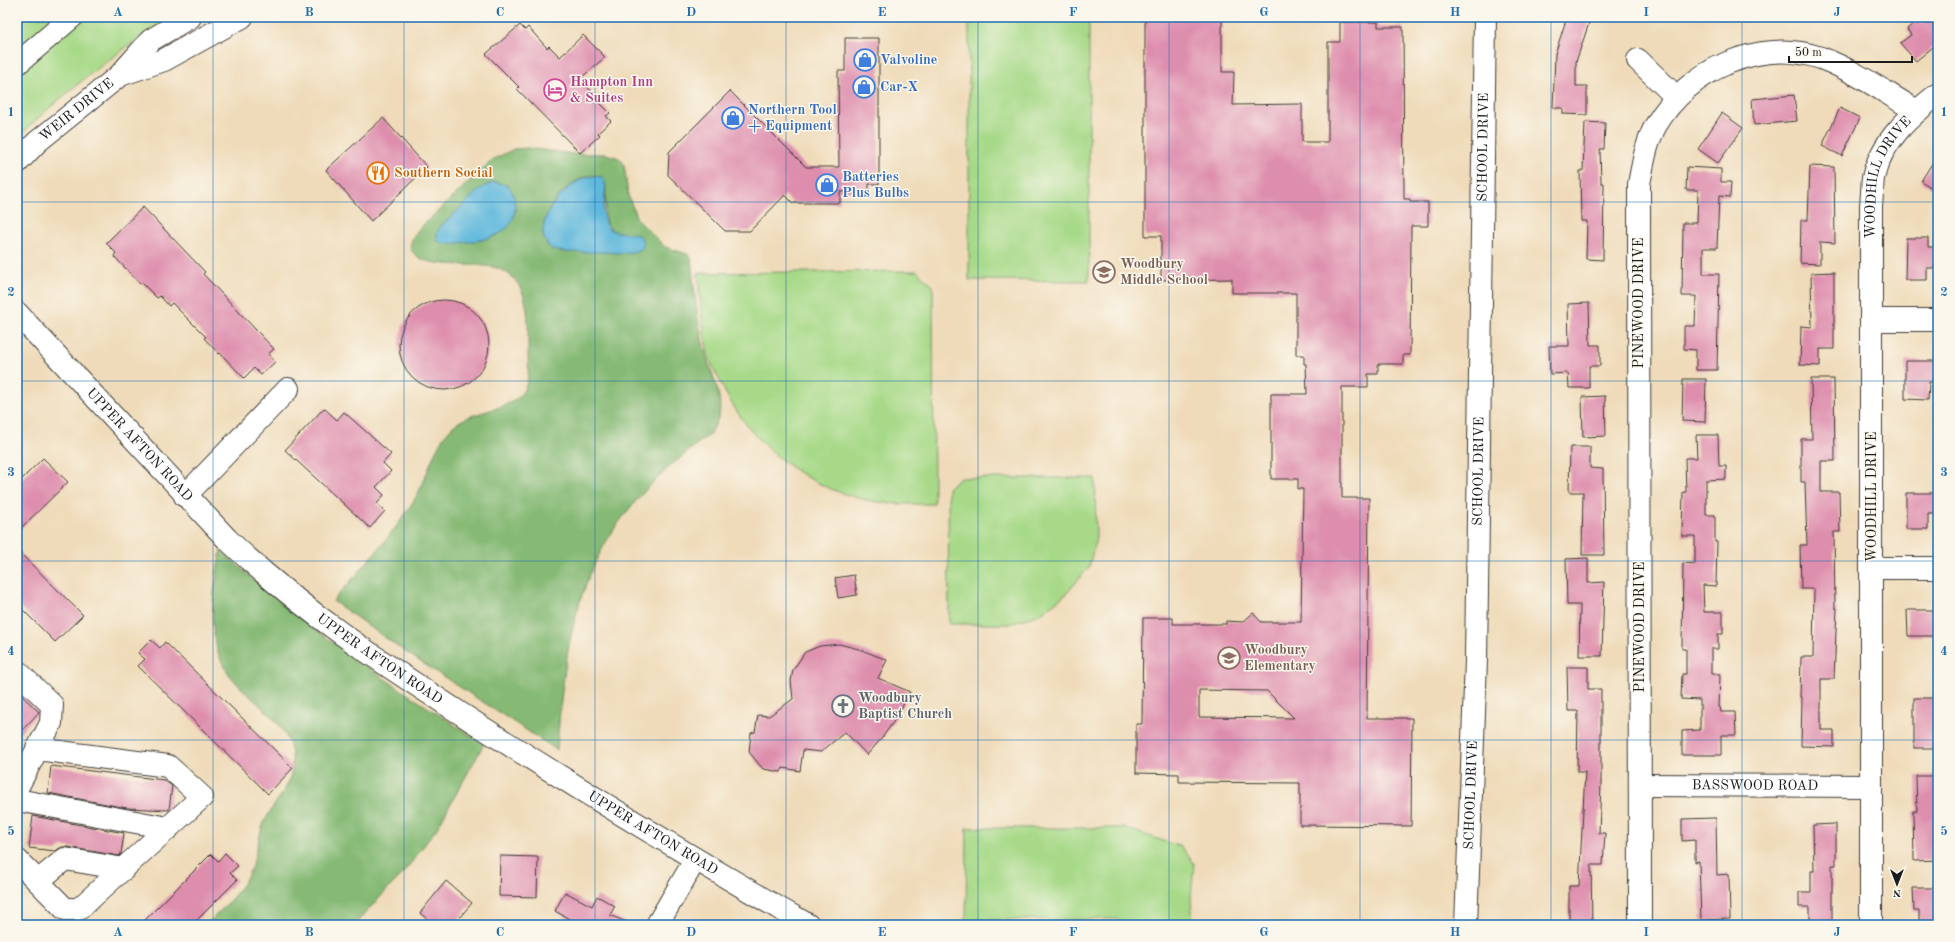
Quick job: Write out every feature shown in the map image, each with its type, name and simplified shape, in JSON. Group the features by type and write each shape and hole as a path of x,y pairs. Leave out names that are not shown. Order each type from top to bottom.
{"main road":[{"path":"17,64 72,17"},
{"name":"WEIR DRIVE","path":"17,163 37,142 120,76 151,40 190,17"},
{"name":"WEIR DRIVE","path":"120,76 164,60 242,17"},
{"name":"SCHOOL DRIVE","path":"1466,925 1476,660 1485,17"},
{"name":"PINEWOOD DRIVE","path":"1640,925 1639,184 1646,153 1656,126 1676,97 1703,76 1725,64 1770,52 1794,53 1820,58 1846,69 1917,112"},
{"path":"1638,60 1676,97"},
{"name":"WOODHILL DRIVE","path":"1871,925 1871,206 1873,177 1882,155 1896,132 1938,94"},
{"name":"UPPER AFTON ROAD","path":"17,313 185,496 256,567 324,622 353,643 536,762 695,860 808,925"},
{"path":"1871,320 1938,320"},
{"path":"185,496 288,389"},
{"path":"1872,568 1938,568"},
{"path":"17,671 52,705 51,723 17,788"},
{"path":"17,860 65,909 79,909 202,797 168,766 37,749"},
{"name":"BASSWOOD ROAD","path":"1640,785 1871,786"},
{"path":"17,800 168,828"},
{"path":"38,881 65,858 124,869"},
{"path":"657,925 695,860"}],"green space":[{"path":"24,17 60,17 17,54 17,27"},
{"path":"84,17 170,17 72,89 17,138 17,74"},
{"path":"969,17 1089,17 1089,281 969,280"},
{"path":"527,148 574,154 606,154 619,158 624,164 628,195 637,219 665,247 687,254 691,257 700,329 705,352 717,387 720,401 718,419 708,436 673,464 640,496 612,532 591,572 576,615 566,660 557,750 404,651 333,601 375,553 413,502 423,483 435,453 445,435 452,427 460,421 512,402 525,388 528,379 528,317 519,285 512,277 502,270 493,267 437,263 425,260 415,255 410,246 413,237 418,230 492,160 514,149","holes":["587,176 597,176 606,186 605,221 611,230 619,232 576,252 548,246 544,236 544,225 552,205 559,195 568,187","499,182 515,211 511,221 505,229 489,238 449,243 462,215 474,196 481,189 490,184"]},
{"path":"917,271 933,286 934,504 898,504 871,501 839,492 816,482 795,470 776,456 743,421 730,400 709,357 703,326 698,273"},
{"path":"959,478 1095,478 1096,538 1089,567 1066,594 1040,614 1010,624 949,624 948,488"},
{"path":"221,550 251,578 315,629 381,677 484,744 437,828 405,871 354,925 206,925 220,912 244,883 254,861 263,825 288,784 292,769 292,752 287,737 267,712 233,679 224,666 218,653 213,624 213,609"},
{"path":"967,828 1125,828 1181,847 1194,863 1191,898 1193,925 1124,925 1117,919 966,920"}],"water":[{"path":"592,176 602,177 605,181 604,220 606,225 614,232 633,233 638,235 642,239 644,245 640,250 625,253 567,252 555,251 548,246 544,239 543,230 545,220 550,209 574,183 583,178"},
{"path":"494,182 507,185 513,195 515,207 513,219 508,227 499,234 477,241 444,244 437,241 437,232 441,226 481,188"}],"building":[{"path":"1145,17 1222,17 1222,72 1234,72 1233,105 1302,104 1302,142 1328,142 1328,42 1340,42 1340,22 1378,22 1378,27 1403,27 1404,199 1410,199 1410,202 1428,202 1428,226 1411,226 1410,355 1403,355 1403,364 1378,364 1378,374 1368,374 1368,387 1342,387 1342,498 1369,498 1367,718 1412,718 1411,826 1300,825 1300,783 1179,782 1179,774 1136,773 1136,724 1142,724 1143,618 1173,618 1173,624 1226,624 1226,621 1243,622 1253,613 1261,622 1301,622 1303,489 1298,489 1298,479 1271,479 1271,394 1307,394 1306,364 1304,364 1304,355 1296,355 1296,293 1232,293 1232,279 1161,280 1161,236 1145,236","holes":["1199,690 1267,691 1294,718 1199,717"]},
{"path":"1567,17 1591,17 1576,62 1576,86 1587,86 1587,115 1563,114 1563,108 1553,108 1555,54"},
{"path":"1929,17 1938,17 1938,43 1916,61 1900,43 1911,35 1907,29 1919,19 1922,23"},
{"name":"Hampton Inn & Suites","path":"520,25 525,30 528,27 547,48 549,46 560,57 583,35 605,57 580,79 592,92 590,93 610,113 606,116 611,121 598,133 600,135 580,153 517,89 519,87 486,54"},
{"path":"845,38 879,38 879,184 869,184 869,191 840,192 840,203 793,203 785,195 750,231 725,231 668,175 669,152 730,91 806,167 839,167 838,71 845,71"},
{"path":"1794,95 1797,121 1754,125 1752,99"},
{"path":"1840,108 1860,118 1842,156 1822,146"},
{"path":"1722,113 1743,128 1718,163 1698,149"},
{"path":"383,118 427,167 371,221 326,170"},
{"path":"1585,122 1605,123 1604,149 1600,149 1601,183 1604,183 1603,260 1586,259 1587,221 1581,221 1580,171 1583,171"},
{"path":"1938,154 1938,192 1921,181"},
{"path":"1810,166 1834,167 1835,243 1820,242 1820,264 1800,263 1801,220 1808,220"},
{"path":"1687,167 1721,169 1721,182 1731,182 1730,197 1719,196 1717,248 1703,248 1703,274 1719,274 1717,370 1696,370 1696,350 1684,349 1684,326 1695,326 1696,296 1682,296 1683,223 1697,223 1698,190 1686,190"},
{"path":"143,207 205,272 203,274 274,349 268,354 275,362 261,375 254,368 244,378 220,353 219,354 204,338 206,337 172,303 169,306 160,296 157,298 142,283 140,284 114,256 116,253 106,243"},
{"path":"1906,238 1928,238 1928,247 1938,247 1938,268 1927,268 1927,280 1905,280"},
{"path":"1834,272 1834,349 1820,349 1820,366 1800,365 1801,326 1812,327 1811,273"},
{"path":"444,300 461,304 476,313 485,328 489,345 485,362 476,377 461,386 444,390 427,386 412,377 403,362 399,345 403,328 412,313 427,304"},
{"path":"1589,303 1590,345 1600,345 1600,366 1589,366 1589,388 1569,388 1568,373 1550,374 1549,346 1569,346 1568,304"},
{"path":"1905,361 1938,361 1938,383 1929,382 1928,400 1905,399"},
{"path":"1683,379 1706,379 1705,422 1682,421"},
{"path":"1811,379 1834,379 1835,461 1821,461 1821,492 1839,492 1840,532 1834,532 1835,608 1837,608 1834,679 1821,679 1821,730 1834,730 1834,747 1801,746 1801,657 1813,657 1814,589 1801,589 1800,545 1807,545 1805,482 1801,482 1801,439 1812,439"},
{"path":"1605,396 1606,436 1583,437 1582,397"},
{"path":"324,408 337,420 344,412 391,454 383,463 391,471 376,487 384,495 377,504 385,511 370,528 285,450"},
{"path":"1696,435 1718,435 1719,466 1726,466 1726,479 1706,480 1706,515 1715,515 1715,542 1717,542 1716,586 1703,585 1704,612 1723,612 1723,634 1718,634 1718,649 1711,649 1711,674 1720,674 1719,707 1721,712 1735,712 1736,735 1721,735 1721,755 1682,755 1682,731 1700,730 1700,700 1681,699 1682,674 1686,674 1686,649 1682,649 1683,563 1695,564 1695,536 1682,536 1683,492 1686,492 1685,458 1697,458"},
{"path":"1570,447 1590,447 1590,468 1603,469 1604,555 1582,555 1583,492 1569,492"},
{"path":"43,458 68,482 17,532 17,484"},
{"path":"1906,493 1938,493 1938,514 1928,514 1928,529 1906,529"},
{"path":"17,550 83,615 55,642 17,604"},
{"path":"1588,558 1588,583 1604,582 1602,656 1579,656 1580,605 1567,605 1566,559"},
{"path":"854,575 857,595 838,598 835,578"},
{"path":"1907,610 1938,610 1938,636 1908,636"},
{"path":"151,640 160,648 165,642 293,768 268,794 138,666 145,659 138,653"},
{"name":"Woodbury Baptist Church","path":"839,644 859,649 887,660 878,678 910,692 896,718 882,738 867,755 845,732 821,752 803,750 800,771 783,768 781,772 763,769 749,752 751,733 755,732 758,715 769,716 793,699 791,681 793,670 805,652 820,646"},
{"path":"1567,667 1588,667 1588,689 1601,689 1601,783 1599,833 1605,833 1603,865 1591,865 1592,925 1569,925 1569,886 1579,886 1585,772 1577,772 1578,711 1568,711"},
{"path":"17,691 39,712 17,736"},
{"path":"1914,698 1938,698 1938,748 1914,748"},
{"path":"51,766 164,780 172,786 169,810 127,808 48,793"},
{"path":"1916,776 1938,776 1938,860 1914,861 1913,811 1917,811"},
{"path":"33,816 124,833 121,854 119,856 67,847 62,847 55,851 29,848"},
{"path":"1716,818 1717,875 1729,874 1730,919 1701,920 1699,861 1695,862 1695,840 1682,841 1682,819"},
{"path":"1836,824 1836,865 1832,865 1832,921 1810,921 1810,907 1799,907 1799,892 1811,892 1811,871 1814,871 1813,825"},
{"path":"225,853 238,866 230,873 237,880 192,925 140,925 211,854 218,861"},
{"path":"500,856 538,857 537,897 499,896"},
{"path":"446,881 472,903 453,925 434,925 420,913"},
{"path":"1913,888 1938,888 1938,925 1919,925 1919,911 1914,911"},
{"path":"565,892 592,906 597,896 615,906 610,915 633,925 580,925 555,911"}],"place":[{"name":"Valvoline","path":"865,60"},
{"name":"Car-X","path":"864,87"},
{"name":"Hampton Inn & Suites","path":"555,90"},
{"name":"Northern Tool + Equipment","path":"733,118"},
{"name":"Southern Social","path":"378,173"},
{"name":"Batteries Plus Bulbs","path":"827,185"},
{"name":"Woodbury Middle School","path":"1104,272"},
{"name":"Woodbury Elementary","path":"1229,658"},
{"name":"Woodbury Baptist Church","path":"843,706"}]}
